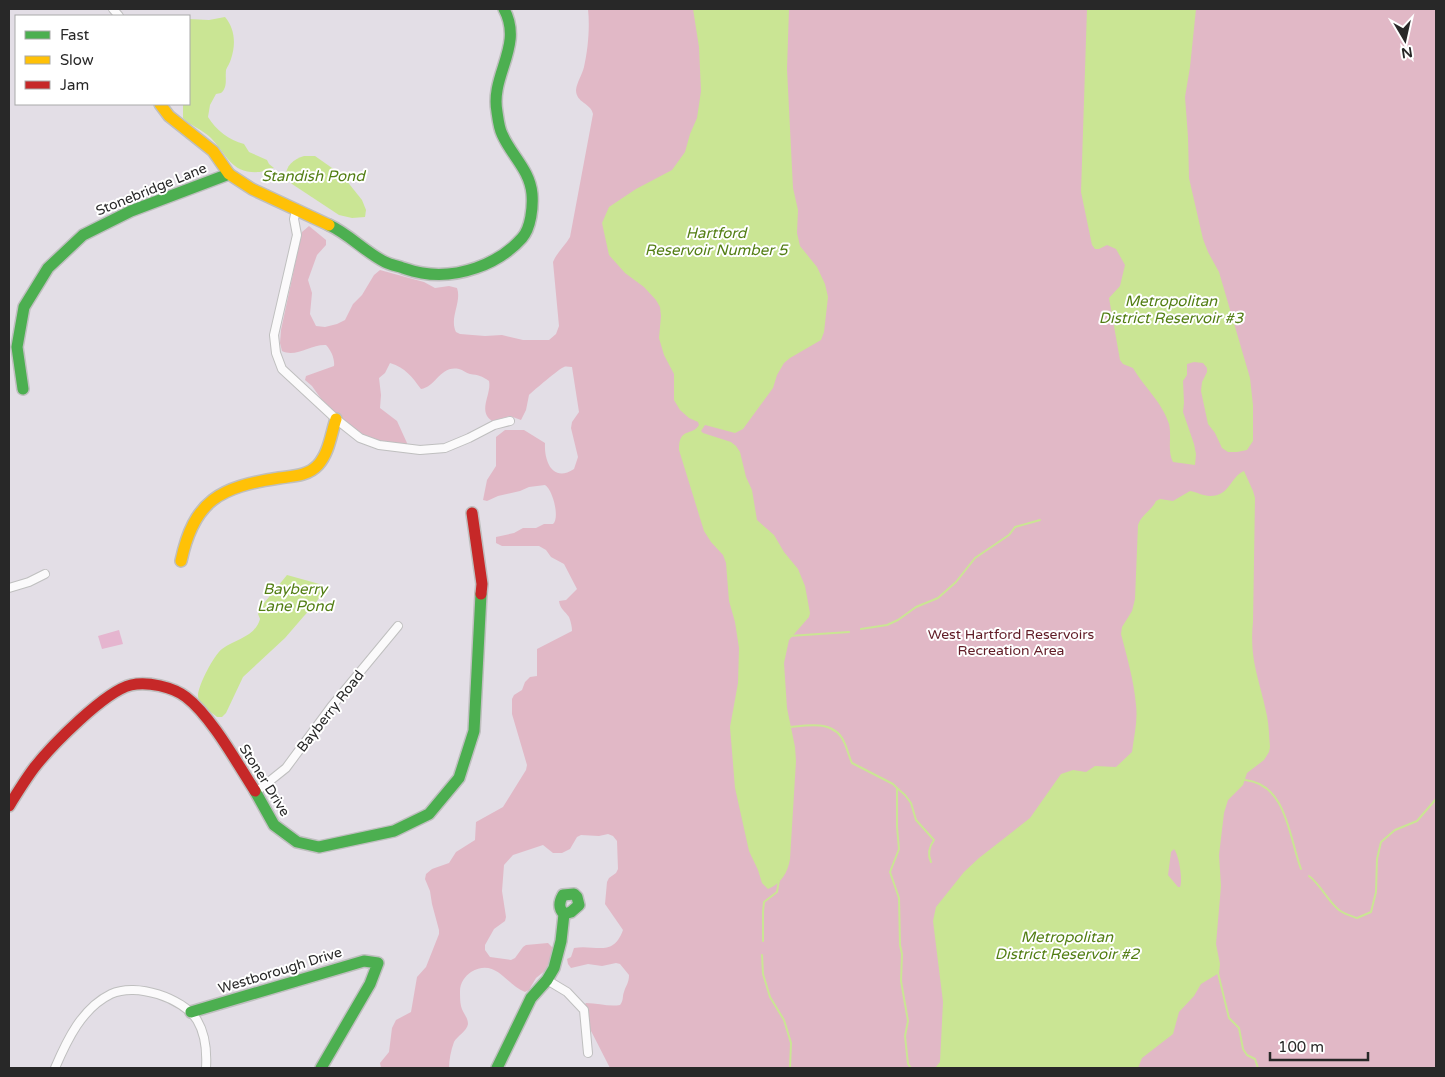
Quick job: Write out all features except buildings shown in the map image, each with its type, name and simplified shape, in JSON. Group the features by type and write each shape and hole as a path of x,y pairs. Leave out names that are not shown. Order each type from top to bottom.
{"street":[{"path":"161,105 168,116 213,151 229,174 252,189 340,230 386,263 422,273 448,274 476,268 500,256 523,237 530,220 532,194 527,174 501,133 496,109 498,89 512,36 510,20 504,9"},
{"name":"Stonebridge Lane","path":"22,389 17,347 24,307 48,268 83,235 131,211 229,174"},
{"path":"296,210 294,219 297,235 274,335 276,353 282,370 360,438 379,445 420,450 445,448 494,425 510,421"},
{"path":"181,561 183,543 191,524 205,506 223,493 240,485 298,476 314,469 324,458 336,419"},
{"name":"Stoner Drive","path":"9,806 34,768 68,732 109,696 131,685 156,684 185,696 208,718 256,792 274,825 297,842 319,847 394,831 429,814 459,778 474,731 482,584 472,513"},
{"path":"9,588 29,582 45,574"},
{"name":"Bayberry Road","path":"256,792 286,768 331,708 398,626"},
{"path":"497,1068 531,998 547,980 554,968 561,941 564,914"},
{"name":"Westborough Drive","path":"191,1012 364,961 378,963 370,984 321,1068"},
{"path":"547,980 567,992 584,1010 588,1053"},
{"path":"55,1068 71,1034 85,1014 100,1000 113,993 135,989 164,996 191,1012 198,1021 206,1042 206,1068"}],"green space":[{"name":"West Hartford Reservoirs Recreation Area","path":"588,9 1436,9 1436,1068 610,1068 589,1027 583,1006 586,1003 620,1005 629,975 620,964 602,966 588,964 571,968 567,959 571,957 574,948 609,947 619,939 623,930 605,904 607,882 618,869 617,841 608,834 599,836 581,835 577,837 570,849 562,853 553,853 543,845 513,855 504,865 502,891 505,921 494,929 485,945 485,950 490,957 511,960 526,945 548,943 554,949 546,970 536,978 529,990 525,992 518,989 494,970 480,968 471,972 463,980 460,991 461,1006 468,1024 454,1042 449,1068 381,1068 380,1063 389,1052 392,1028 396,1020 411,1012 417,977 426,967 439,934 430,891 425,879 426,874 432,869 449,863 456,852 475,840 476,822 503,807 526,770 527,765 512,714 512,699 514,695 522,690 525,682 530,677 537,676 537,649 572,631 569,617 559,601 566,600 577,589 564,564 551,557 546,550 539,546 502,546 496,543 496,537 514,533 523,528 536,528 544,524 553,524 556,510 551,492 545,485 529,487 487,501 483,500 487,480 496,466 496,437 505,430 524,430 545,443 548,463 555,472 560,474 567,473 574,469 578,457 571,428 572,422 579,412 572,367 562,368 529,395 526,410 521,420 510,416 492,421 488,417 485,407 489,381 484,378 459,369 447,370 431,384 421,389 404,370 390,363 385,373 379,378 380,408 397,421 407,445 375,440 358,432 324,403 312,386 305,380 306,376 334,366 328,347 320,345 298,352 287,353 282,351 280,343 281,330 302,232 309,226 326,240 326,245 317,255 308,280 312,293 310,314 316,326 325,327 345,320 353,304 362,295 374,275 380,270 424,282 435,288 449,286 457,288 458,299 454,327 456,332 460,334 502,335 523,340 549,340 556,334 559,326 553,262 570,237 593,114 590,107 578,98 576,90 587,53"}],"shaded area":[{"path":"119,630 123,644 102,649 98,636"}],"water":[{"name":"Hartford Reservoir Number 5","path":"693,9 789,9 787,69 793,188 798,210 797,233 800,246 817,267 825,284 828,297 824,332 821,340 784,363 777,375 773,388 743,429 735,433 705,425 701,431 731,442 740,452 746,477 752,490 757,520 774,535 784,552 798,569 805,586 810,613 809,617 789,640 784,663 787,708 796,761 790,859 783,877 777,884 768,889 762,883 749,851 735,788 730,727 738,683 739,648 729,601 726,563 723,555 704,531 679,450 683,435 693,431 699,425 698,422 689,418 680,410 674,400 674,374 664,355 659,338 660,307 644,287 625,273 609,255 602,223 609,207 636,189 672,170 685,152 697,118 701,91 699,47"},
{"name":"Metropolitan District Reservoir #3","path":"1087,9 1196,9 1185,97 1189,178 1203,239 1219,272 1250,378 1253,405 1253,441 1247,450 1228,452 1222,448 1215,433 1208,424 1201,391 1207,368 1203,363 1194,362 1187,364 1187,375 1183,381 1183,412 1194,444 1196,454 1195,465 1173,462 1170,453 1170,429 1166,416 1133,368 1123,364 1120,360 1109,298 1120,286 1125,265 1116,249 1107,245 1095,249 1092,245 1081,192"},
{"path":"225,17 233,32 234,48 226,70 225,88 221,93 216,94 210,105 208,117 223,134 244,144 249,152 267,160 274,168 260,172 250,172 236,167 211,138 183,118 183,105 190,105 190,19 209,20"},
{"name":"Standish Pond","path":"304,156 315,156 342,175 362,200 366,210 365,217 352,218 339,215 292,184 286,177 287,170 294,161"},
{"name":"Metropolitan District Reservoir #2","path":"1244,471 1255,498 1252,636 1256,670 1269,728 1270,747 1264,760 1247,773 1243,785 1228,800 1224,813 1219,855 1221,886 1216,944 1220,964 1219,973 1201,984 1194,996 1179,1012 1173,1034 1142,1058 1138,1068 935,1068 940,1062 943,1002 933,921 936,907 964,872 1030,818 1061,774 1073,770 1086,772 1095,766 1116,767 1132,752 1136,723 1136,705 1132,678 1121,634 1122,627 1132,611 1135,599 1138,525 1156,501 1160,499 1173,501 1190,491 1207,496 1217,495 1226,490 1239,474","holes":["1174,849 1181,873 1180,887 1168,875 1171,852"]},
{"name":"Bayberry Lane Pond","path":"287,575 323,585 324,589 316,603 285,638 243,677 226,713 222,717 217,717 203,706 199,700 198,692 200,686 219,652 249,634 258,625 260,608"}],"waterway":[{"path":"861,629 887,625 898,620 916,607 938,598 956,582 975,558 1009,535 1015,527 1040,520"},
{"path":"789,636 849,632"},
{"path":"790,727 814,725 836,731 841,736 852,763 893,784 897,788 899,849 890,872 899,898 900,945 902,954 901,981 908,1021 905,1036 908,1064 911,1068"},
{"path":"1245,780 1259,784 1270,791 1278,802 1289,828 1301,869"},
{"path":"897,788 911,803 916,820 934,840 929,851 931,862"},
{"path":"1309,876 1343,913 1357,918 1371,912 1376,892 1377,859 1381,842 1395,830 1417,821 1436,799"},
{"path":"763,941 764,902 777,892 779,880"},
{"path":"762,955 763,974 770,997 784,1020 791,1043 790,1068"},
{"path":"1218,973 1229,1018 1239,1028 1243,1049 1247,1055 1255,1059 1258,1068"}],"traffic: fast":[{"path":"329,225 385,262 415,272 435,274 463,272 489,263 512,248 522,238 528,229 531,217 531,185 502,134 497,112 496,98 498,85 509,48 510,36 509,23 504,9"},
{"path":"23,389 17,347 24,307 48,268 83,235 131,211 229,174"},
{"path":"255,791 274,825 297,842 319,847 394,831 429,814 459,778 474,731 481,594"},
{"path":"497,1068 531,998 547,980 554,968 561,941 564,914 560,907 561,900 563,895 574,894 579,905 571,912 564,914"},
{"path":"191,1012 364,961 378,963 370,984 321,1068"}],"traffic: slow":[{"path":"161,105 169,116 213,151 229,174 252,189 329,225"},
{"path":"181,561 187,540 202,510 225,492 241,486 300,475 314,469 325,455 336,419"}],"traffic: jam":[{"path":"472,513 482,584 481,594"},
{"path":"9,806 34,768 79,720 107,697 120,689 137,684 152,684 174,690 181,693 195,705 214,728 255,791"}]}
